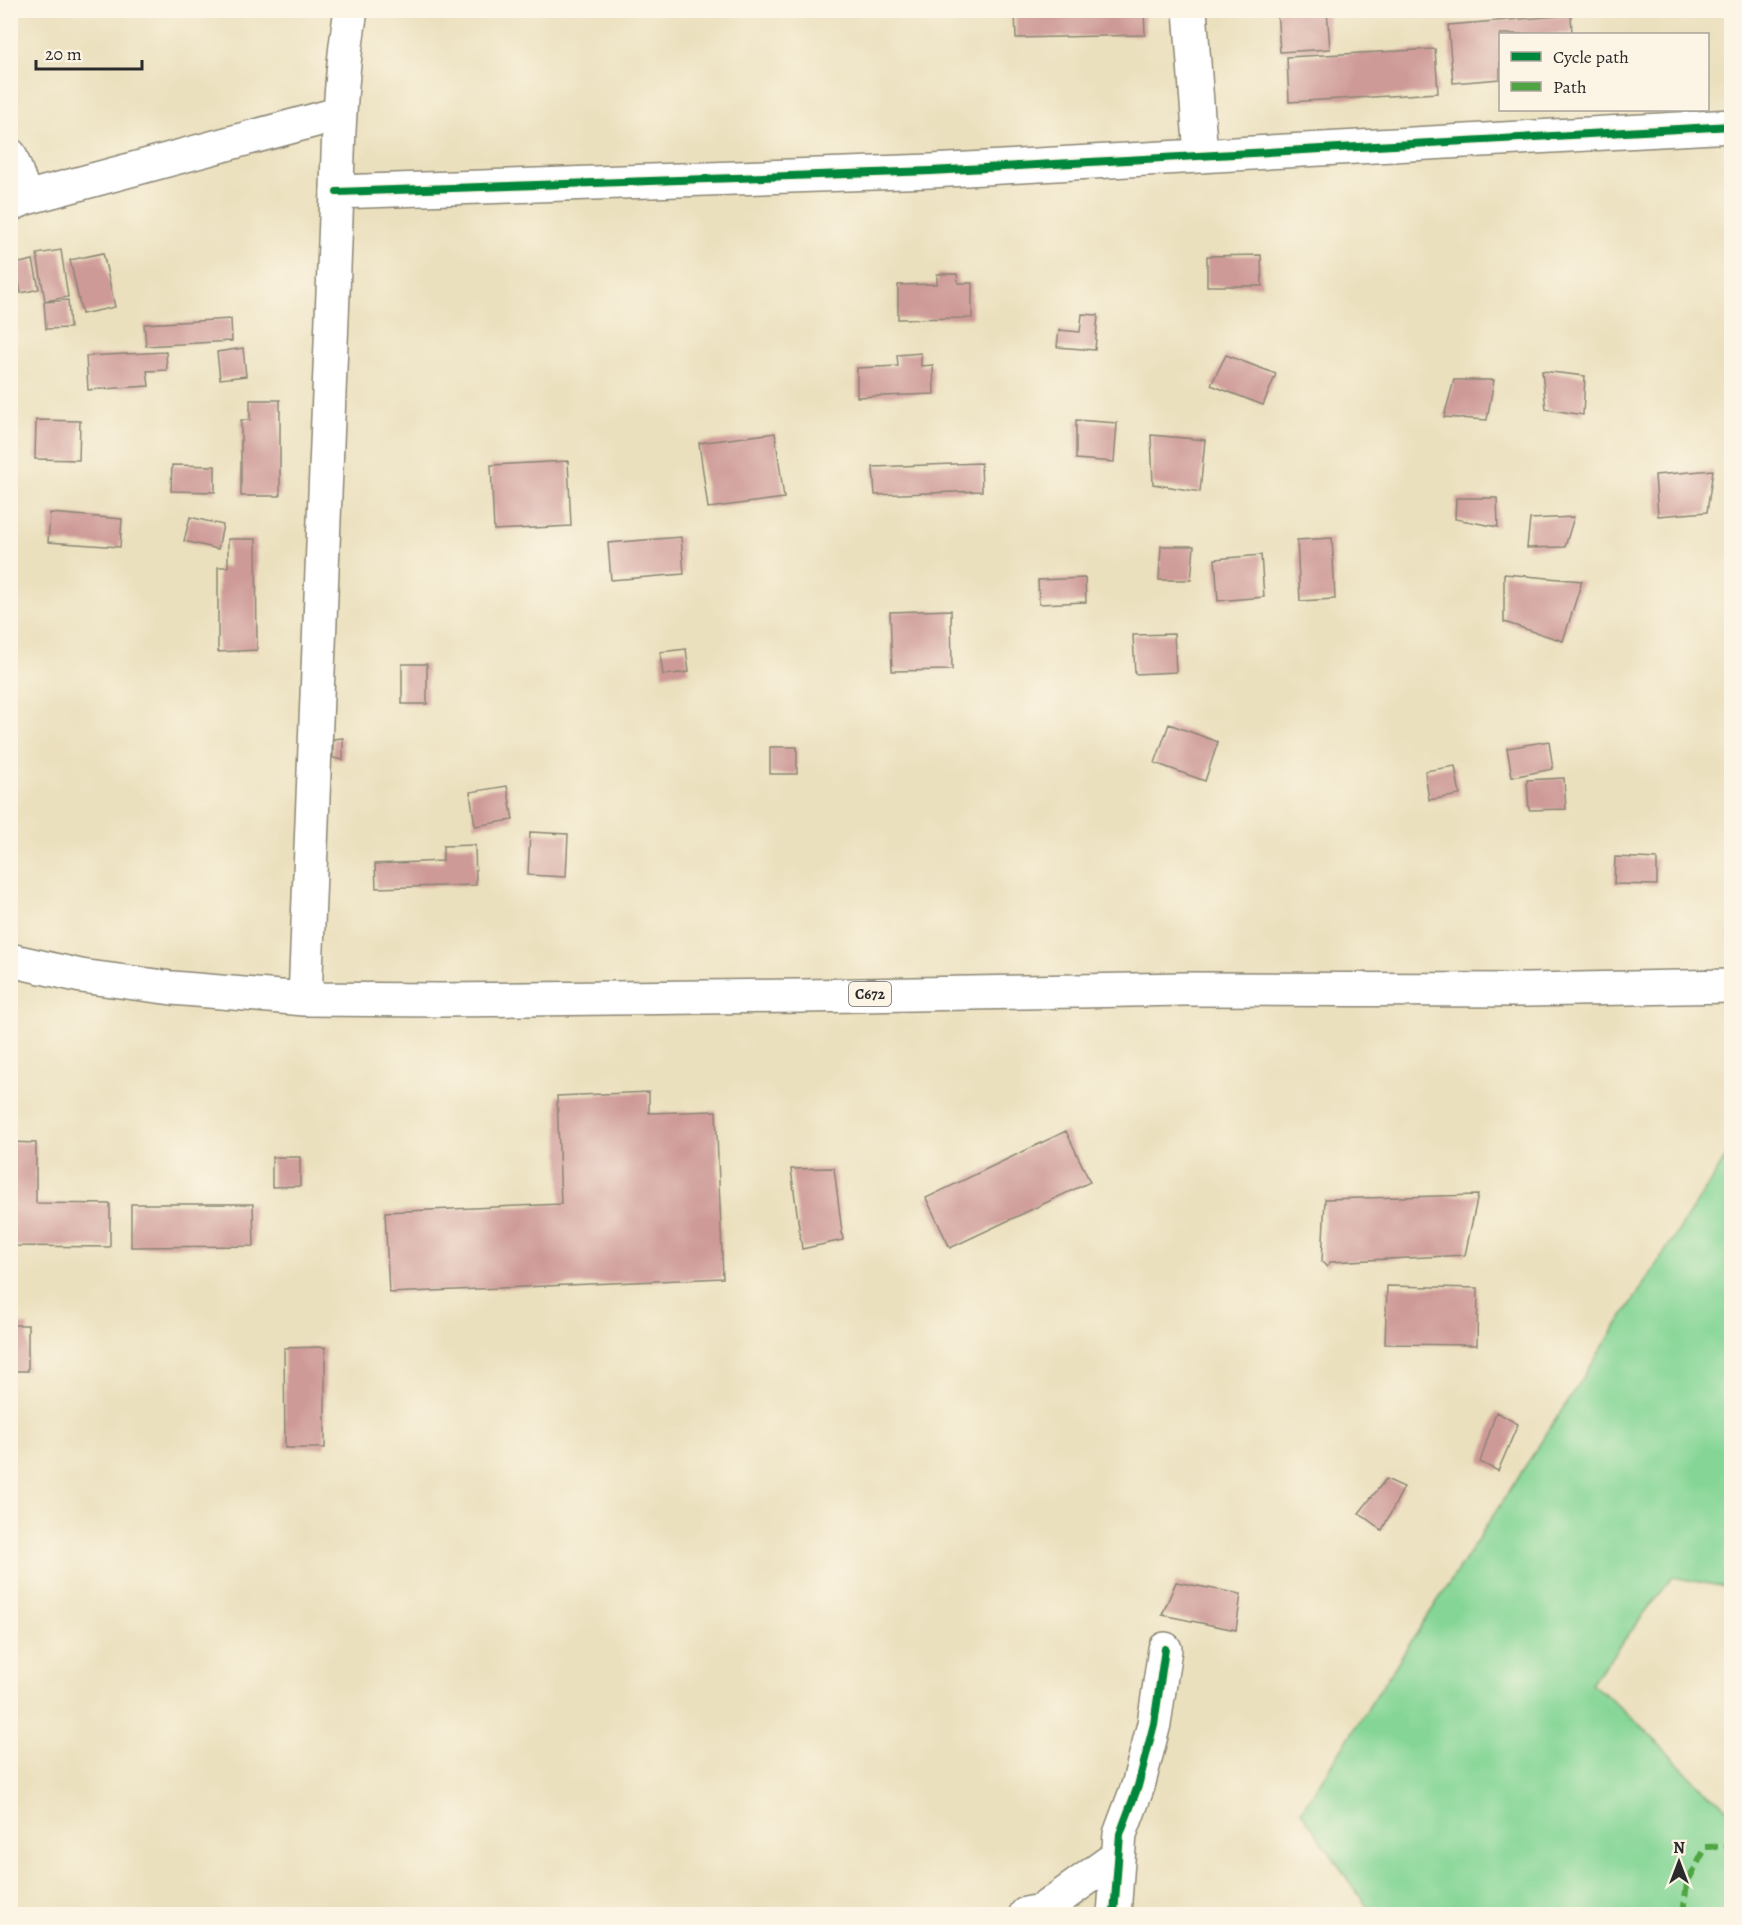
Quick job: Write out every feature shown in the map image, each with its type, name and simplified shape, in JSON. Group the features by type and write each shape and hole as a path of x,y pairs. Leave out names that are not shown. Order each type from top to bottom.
{"main road":[{"path":"305,999 337,192 338,114 344,51 351,10"},
{"path":"1190,10 1201,156"},
{"path":"10,155 18,201 338,114"},
{"path":"337,192 931,171 1731,126"},
{"name":"C672","path":"10,960 81,976 171,988 305,999 793,996 1186,988 1527,990 1731,986"},
{"path":"1114,1914 1120,1834 1138,1786 1154,1724 1165,1649"},
{"path":"1037,1913 1118,1856"}],"green space":[{"path":"1731,1150 1731,1588 1673,1577 1591,1683 1637,1722 1709,1795 1731,1810 1731,1914 1372,1914 1301,1811"}],"building":[{"path":"1015,10 1144,10 1145,35 1016,38"},
{"path":"1277,10 1327,10 1330,49 1280,52"},
{"path":"1571,15 1572,33 1499,33 1499,79 1453,83 1448,25"},
{"path":"1435,49 1438,93 1289,102 1287,57"},
{"path":"61,250 68,297 45,301 37,254"},
{"path":"103,253 115,307 82,314 70,260"},
{"path":"1261,255 1262,286 1207,286 1207,256"},
{"path":"33,260 39,289 21,293 15,264"},
{"path":"937,274 957,274 958,283 972,283 972,318 898,319 898,285 937,284"},
{"path":"68,300 70,328 46,329 44,302"},
{"path":"1082,314 1098,315 1095,350 1057,347 1059,330 1080,332"},
{"path":"231,319 232,341 146,346 144,324"},
{"path":"243,348 246,376 220,379 217,352"},
{"path":"166,352 167,370 147,371 149,386 88,390 86,356"},
{"path":"921,353 921,366 933,365 934,394 857,397 857,368 898,366 897,355"},
{"path":"1226,355 1276,374 1263,405 1211,385"},
{"path":"1542,371 1585,376 1583,415 1546,409"},
{"path":"1454,380 1494,380 1487,420 1444,417"},
{"path":"250,400 280,400 280,496 241,496 241,420 250,420"},
{"path":"36,420 80,421 79,460 35,459"},
{"path":"1076,420 1117,423 1114,462 1076,459"},
{"path":"775,433 784,498 708,508 699,443"},
{"path":"1151,435 1205,440 1200,492 1153,484"},
{"path":"568,461 571,526 494,530 491,465"},
{"path":"981,463 982,491 875,495 873,467"},
{"path":"172,465 215,466 215,492 171,491"},
{"path":"1713,470 1707,512 1658,516 1655,475"},
{"path":"1456,498 1497,498 1498,527 1455,519"},
{"path":"50,513 122,519 120,547 48,542"},
{"path":"190,517 223,525 218,549 184,541"},
{"path":"1574,517 1565,547 1527,548 1530,519"},
{"path":"681,537 684,574 611,580 608,543"},
{"path":"1332,538 1335,599 1300,601 1297,540"},
{"path":"228,539 256,539 257,650 218,652 218,567 228,567"},
{"path":"1161,546 1194,546 1191,580 1159,580"},
{"path":"1261,555 1264,597 1218,601 1215,559"},
{"path":"1504,574 1582,581 1563,641 1504,622"},
{"path":"1085,578 1086,602 1039,604 1038,580"},
{"path":"951,610 952,670 892,671 890,612"},
{"path":"1174,634 1176,672 1135,674 1133,635"},
{"path":"686,649 689,672 663,675 660,652"},
{"path":"402,664 427,664 427,704 402,704"},
{"path":"1169,724 1218,742 1205,781 1155,763"},
{"path":"343,738 343,760 333,758 333,739"},
{"path":"1549,741 1553,769 1512,777 1507,748"},
{"path":"770,747 797,747 797,774 770,774"},
{"path":"1455,766 1460,795 1429,800 1425,771"},
{"path":"1564,778 1566,809 1529,810 1527,780"},
{"path":"507,786 513,820 475,826 470,792"},
{"path":"530,832 568,834 566,877 528,875"},
{"path":"475,845 476,885 376,888 375,864 443,861 443,846"},
{"path":"1615,857 1657,859 1657,885 1614,884"},
{"path":"649,1092 649,1113 716,1111 723,1278 389,1293 385,1212 561,1204 557,1096"},
{"path":"1066,1131 1090,1182 950,1248 926,1198"},
{"path":"10,1142 36,1143 36,1203 110,1204 110,1247 10,1246"},
{"path":"272,1157 300,1157 300,1186 272,1187"},
{"path":"834,1168 843,1240 802,1249 791,1169"},
{"path":"1478,1195 1465,1255 1330,1262 1327,1267 1322,1262 1325,1199"},
{"path":"131,1204 253,1204 254,1246 131,1247"},
{"path":"1387,1286 1478,1288 1477,1345 1385,1344"},
{"path":"10,1325 28,1325 28,1371 10,1371"},
{"path":"325,1347 325,1448 285,1448 284,1348"},
{"path":"1496,1412 1518,1424 1498,1471 1480,1462"},
{"path":"1386,1479 1404,1487 1382,1530 1359,1513"},
{"path":"1176,1582 1241,1594 1236,1630 1162,1615"}],"marked path":[{"path":"1683,1914 1687,1883 1706,1847 1732,1846"}],"cycle path":[{"path":"337,192 931,171 1732,126"},
{"path":"1114,1914 1120,1834 1138,1786 1154,1724 1165,1649"}]}
